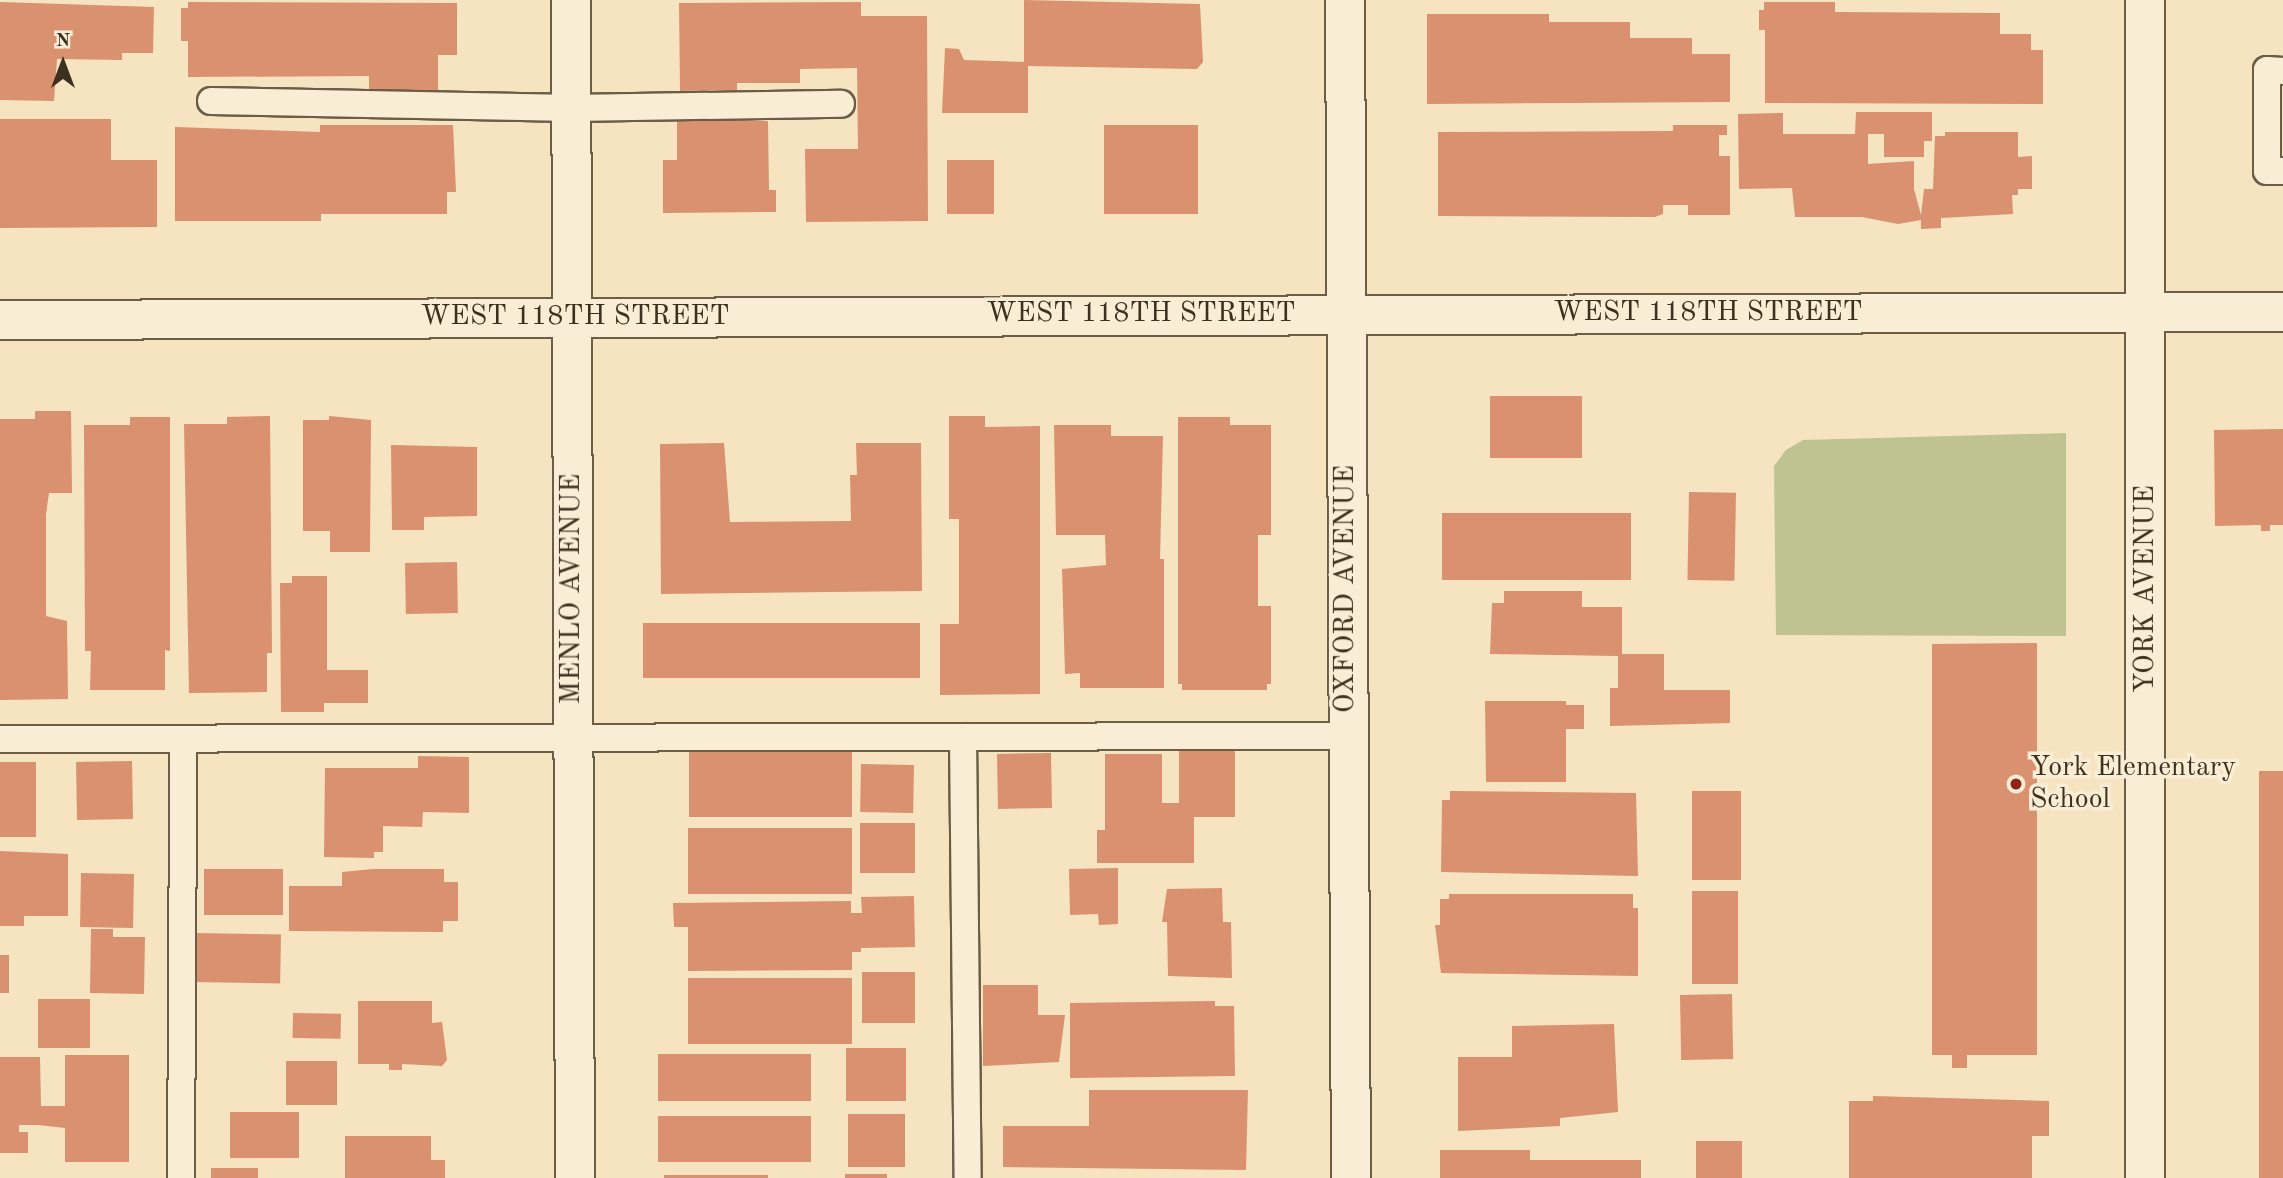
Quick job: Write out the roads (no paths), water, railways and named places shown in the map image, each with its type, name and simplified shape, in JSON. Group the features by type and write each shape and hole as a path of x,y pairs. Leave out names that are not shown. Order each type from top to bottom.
{"street":[{"name":"MENLO AVENUE","path":"571,0 575,1178"},
{"name":"OXFORD AVENUE","path":"1345,0 1346,736 1351,1178"},
{"name":"YORK AVENUE","path":"2145,0 2145,1178"},
{"name":"WEST 118TH STREET","path":"0,320 2283,312"}],"lane":[{"path":"2283,71 2267,70 2267,171 2283,171"},
{"path":"211,101 572,108 841,104"},
{"path":"0,739 1346,736"},
{"path":"963,737 968,1178"},
{"path":"181,1178 183,739"}],"place":[{"name":"York Elementary School","path":"2016,784"}]}
